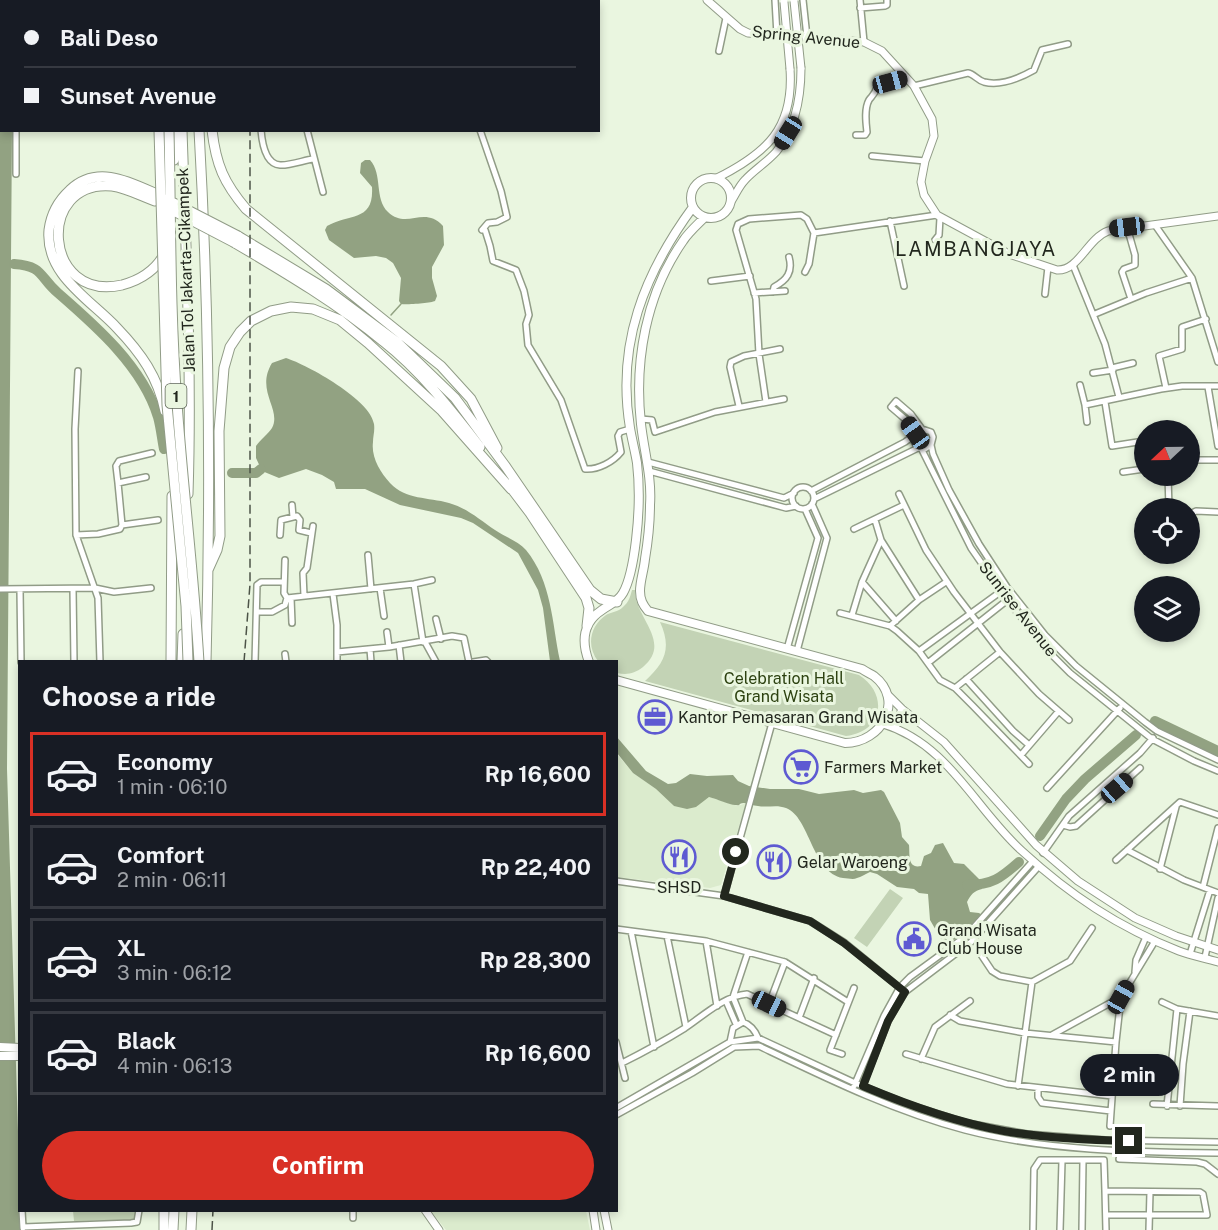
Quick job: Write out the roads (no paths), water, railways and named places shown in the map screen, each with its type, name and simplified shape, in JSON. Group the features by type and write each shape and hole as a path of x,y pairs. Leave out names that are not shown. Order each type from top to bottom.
{"highway":[{"name":"1","path":"159,132 167,405 186,606 188,660"},
{"name":"1","path":"169,132 173,333 198,660"},
{"path":"157,198 122,188 100,186 89,189 69,203 62,213 57,230 61,255 70,271 89,283 115,286 138,279 161,260 170,243 172,233 174,132"},
{"name":"Jalan Tol Jakarta–Cikampek","path":"182,132 190,423 182,660"},
{"name":"Jalan Tol Jakarta–Cikampek","path":"199,132 206,254 209,396 206,660"},
{"path":"212,132 221,173 229,189 246,209 441,366 471,399 506,467"},
{"path":"171,660 172,474 168,426 156,379 117,328 76,291 63,275 53,258 49,239 51,219 61,199 73,187 91,178 116,177 126,180 326,289 397,342 455,398 506,467 590,590 601,600 616,602"},
{"path":"236,240 385,342 447,406 530,513 586,598 589,608 587,626"},
{"path":"208,570 217,550 220,536 219,431 224,368 230,347 240,332 251,321 271,311 291,306 313,309 340,320 442,411 511,489"},
{"path":"165,1230 166,1212"},
{"path":"173,1230 174,1212"},
{"path":"191,1230 192,1212"}],"main road":[{"path":"708,178 717,178 725,183 732,200 729,209 722,216 713,219 704,218 693,207 691,198 693,189 699,182 708,178"},
{"path":"588,660 584,644 587,626 595,615 616,602 624,591 634,556 638,528 637,464 627,399 632,332 641,299 655,266 673,234 693,207"},
{"path":"618,681 840,742 855,743 873,735 884,724 888,711 886,694 875,677 861,669 648,611 642,604 640,591 651,499 649,466 640,419 639,365 643,334 652,303 666,271 683,241 704,218"},
{"path":"0,1047 18,1052"},
{"path":"0,1056 18,1052"}],"street":[{"name":"Spring Avenue","path":"707,0 726,18 748,33 864,42 882,51 914,86 935,128 933,143 925,161 921,182 924,195 938,216"},
{"path":"775,0 777,35"},
{"path":"732,200 744,181 778,150 796,112 801,93 801,68 794,0"},
{"path":"803,0 807,37"},
{"path":"860,0 864,42"},
{"path":"860,8 886,5 887,0"},
{"path":"717,178 753,158 780,127 787,110 791,92 783,1"},
{"path":"719,51 726,18"},
{"path":"914,86 968,73 986,82 995,83 1012,79 1034,70 1042,50 1068,44"},
{"path":"856,135 865,135 867,132 867,110 877,87 906,77"},
{"path":"16,132 16,174"},
{"path":"261,132 268,158 274,163 281,166 313,159"},
{"path":"307,132 323,192"},
{"path":"481,132 501,191 507,217 488,223 482,230 485,230 488,237 493,261 516,270 530,315 526,324 528,345 561,400 585,469 600,467 616,458 621,452 618,436 620,432 630,429"},
{"path":"872,156 925,161"},
{"path":"766,402 759,354 757,309 736,230 738,224 748,219 801,215 807,219 814,233 809,264 805,272"},
{"path":"935,240 939,235 938,216"},
{"path":"814,233 938,216 1009,254 1062,270 1073,265 1102,233 1127,227 1218,216"},
{"path":"890,221 904,286"},
{"path":"1155,225 1192,278 1218,362"},
{"path":"1127,227 1135,255 1135,265 1122,270 1131,299"},
{"path":"773,292 774,287 783,282 789,274 791,267 789,257"},
{"path":"1073,265 1095,314 1119,397"},
{"path":"1045,294 1047,267"},
{"path":"711,281 750,276"},
{"path":"1095,314 1192,278"},
{"path":"754,293 785,291"},
{"path":"1166,388 1159,356 1182,349 1182,327 1206,319"},
{"path":"739,406 730,364 733,360 744,356 780,349"},
{"path":"1093,373 1133,363"},
{"path":"78,371 75,429 76,535 95,588 99,609 100,660"},
{"path":"1080,385 1087,422"},
{"path":"1085,405 1166,388 1218,386"},
{"path":"1208,387 1218,446"},
{"path":"640,419 652,420 655,432 715,412 784,399"},
{"path":"805,509 813,502 919,448 931,445 933,437 931,432 922,429 911,414 896,401 891,407 905,419 914,434 915,444 919,448"},
{"path":"1105,402 1112,446 1134,443"},
{"path":"649,466 784,498 802,488 810,491 905,442 922,429"},
{"name":"Sunrise Avenue","path":"931,445 954,498 979,544 1007,587 1059,650 1157,731 1218,760"},
{"name":"Sunrise Avenue","path":"919,448 961,530 1001,592 1054,657 1070,673 1152,739 1218,771"},
{"path":"122,525 116,466 119,461 152,453"},
{"path":"1200,460 1218,460"},
{"path":"649,466 786,508 796,506 805,509 818,538 787,649"},
{"path":"1123,472 1134,470"},
{"path":"118,483 146,477"},
{"path":"797,651 827,538 810,491"},
{"path":"794,493 792,497 796,506"},
{"path":"899,494 926,550 946,582 1000,652 1039,694 1069,720"},
{"path":"292,505 293,517"},
{"path":"854,529 904,505"},
{"path":"1200,511 1218,512"},
{"path":"280,535 281,520 293,517 299,518 299,530 311,533"},
{"path":"76,535 98,534 118,530 122,525 158,520"},
{"path":"875,520 880,540 919,600"},
{"path":"304,596 303,573 307,568 313,526"},
{"path":"852,615 862,582 880,540"},
{"path":"368,555 371,588"},
{"path":"285,560 284,582 292,622"},
{"path":"289,598 432,580"},
{"path":"255,660 258,583 284,582"},
{"path":"862,582 896,621"},
{"path":"890,626 919,600 946,582"},
{"path":"414,584 424,642 435,660"},
{"path":"919,651 1007,587"},
{"path":"0,588 20,590 95,588 114,592 151,588"},
{"path":"380,588 384,616"},
{"path":"73,589 74,660"},
{"path":"20,590 21,660"},
{"path":"333,594 337,625 337,660"},
{"path":"929,662 1014,595"},
{"path":"257,612 283,608 289,598"},
{"path":"840,613 890,626 919,651 940,680 955,688 1029,764"},
{"path":"436,619 441,639"},
{"path":"387,632 389,647"},
{"path":"337,652 389,647 453,636 464,638 470,660"},
{"path":"399,645 401,660"},
{"path":"370,649 371,660"},
{"path":"955,688 1000,652"},
{"path":"285,654 286,660"},
{"path":"966,679 1029,745"},
{"path":"886,694 944,742 1043,852 1078,881 1135,918 1176,936 1218,950"},
{"path":"1047,788 1123,704"},
{"path":"895,728 902,709"},
{"path":"1021,755 1058,712"},
{"path":"724,896 771,723"},
{"path":"884,724 905,731 943,761 1017,846 1072,894 1102,914 1146,937 1218,962"},
{"path":"1043,852 1085,801 1140,753 1157,731"},
{"path":"1063,825 1070,827 1076,825 1140,768"},
{"path":"1116,860 1182,801 1218,815"},
{"path":"1160,869 1177,805"},
{"path":"1203,887 1218,828"},
{"path":"1127,850 1160,869 1218,893"},
{"path":"852,1090 884,1016 900,987 910,976 966,936 1036,863"},
{"path":"860,1093 888,1021 905,992 971,942 1036,863"},
{"path":"618,881 724,896 810,921 844,943 905,992"},
{"path":"1190,954 1210,890"},
{"path":"1205,957 1218,898"},
{"path":"980,953 992,971 1000,976 1032,982 1070,962 1092,928"},
{"path":"618,929 706,941 785,962 814,978 848,1002"},
{"path":"631,931 654,1047"},
{"path":"667,936 686,1027"},
{"path":"1135,972 1136,960 1146,937"},
{"path":"706,941 717,1006"},
{"path":"1110,1126 1121,997 1135,972 1142,966 1155,941"},
{"path":"743,1022 733,997 748,952"},
{"path":"769,1004 785,962"},
{"path":"799,1018 814,978"},
{"path":"1018,1086 1032,982"},
{"path":"842,1054 830,1050 854,988"},
{"path":"622,1063 654,1047 726,1000 747,994 836,1035"},
{"path":"1051,1035 1121,997"},
{"path":"726,1000 736,1024"},
{"path":"921,1059 928,1039 936,1027 970,1001"},
{"path":"1162,1002 1177,1009 1218,1016"},
{"path":"1167,1106 1177,1009"},
{"path":"1180,1106 1190,1011"},
{"path":"950,1015 960,1021 1025,1033 1116,1042"},
{"path":"730,1042 733,1028 736,1024 743,1022 756,1031 758,1038"},
{"path":"618,1107 730,1042 758,1038 855,1083 913,1106 967,1123 1027,1134 1105,1140 1218,1142"},
{"path":"618,1114 734,1047 749,1045 759,1046 852,1090 911,1113 965,1130 1010,1139 1105,1151 1218,1153"},
{"path":"618,1049 625,1078"},
{"path":"906,1054 993,1081 1018,1086 1112,1096"},
{"path":"1038,1088 1038,1097 1042,1103 1111,1111"},
{"path":"1153,1104 1218,1106"},
{"path":"911,1113 913,1106"},
{"path":"1119,1159 1197,1162 1218,1174"},
{"path":"1033,1230 1035,1165 1041,1160 1104,1160 1106,1230"},
{"path":"1060,1230 1062,1161"},
{"path":"1082,1230 1083,1161"},
{"path":"1105,1191 1202,1192 1207,1215 1106,1215"},
{"path":"1149,1230 1150,1192"},
{"path":"22,1212 23,1229 131,1223 137,1222 139,1212"},
{"path":"353,1212 354,1218"},
{"path":"426,1212 439,1230"},
{"path":"593,1212 596,1227 607,1221"},
{"path":"605,1212 608,1230"}],"waterway":[{"path":"14,264 31,267 40,273 130,364 151,399 158,417 164,449"},
{"path":"391,315 401,304"},
{"path":"232,473 256,473 261,469"},
{"path":"1155,721 1218,751"},
{"path":"1040,836 1066,799 1085,779 1136,735"},
{"path":"967,885 996,880 1019,862"}],"railway":[{"path":"244,660 250,584 250,132"},
{"path":"212,1230 213,1212"}],"place":[{"name":"Kantor Pemasaran Grand Wisata","path":"655,717"},
{"name":"Farmers Market","path":"801,767"},
{"name":"SHSD","path":"679,857"},
{"name":"Gelar Waroeng","path":"774,862"},
{"name":"Grand Wisata Club House","path":"914,939"}],"district":[{"name":"LAMBANGJAYA","path":"976,249"}],"park label":[{"name":"Celebration Hall Grand Wisata","path":"784,687"}]}
